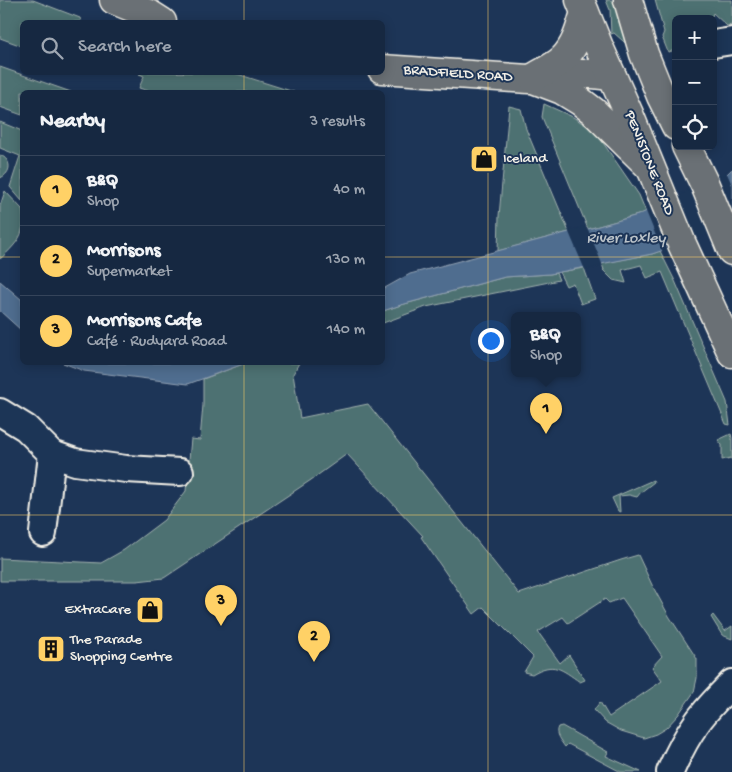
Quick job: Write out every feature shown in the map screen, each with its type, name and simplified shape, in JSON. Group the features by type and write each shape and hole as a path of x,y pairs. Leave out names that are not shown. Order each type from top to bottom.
{"main road":[{"path":"114,0 152,12"},
{"path":"628,0 644,54 672,118"},
{"path":"533,78 562,60 573,47 578,36 583,6"},
{"name":"PENISTONE ROAD","path":"583,6 682,244 732,353"},
{"name":"BRADFIELD ROAD","path":"385,69 533,78"},
{"path":"533,78 567,74 612,76 640,84 661,96"},
{"path":"533,78 562,90 580,101 593,111 650,167"},
{"path":"688,150 705,185 732,251"}],"street":[{"path":"717,43 732,41"},
{"path":"0,412 26,428 52,454 75,462 126,469 180,472"},
{"path":"43,532 52,454"},
{"path":"670,772 684,742 696,723 732,683"}],"green space":[{"path":"0,0 33,0 80,18 80,20 20,20 20,45 0,38"},
{"path":"606,0 616,0 632,49 614,33 611,34 610,10"},
{"path":"655,0 732,0 732,25 727,26 713,13 712,15 672,15 672,51 668,52 662,37 664,32"},
{"path":"0,67 65,90 20,90 20,114 0,107"},
{"path":"142,75 240,75 288,90 146,90 139,88 144,76"},
{"path":"544,104 573,117 597,134 639,195 646,212 588,229 542,117"},
{"path":"509,106 521,109 526,129 569,232 498,251 499,216"},
{"path":"0,122 20,130 20,156 0,148"},
{"path":"0,155 7,160 9,167 7,173 0,178"},
{"path":"20,156 20,199 10,187"},
{"path":"5,191 20,207 20,236 10,250 0,259 0,206"},
{"path":"660,251 675,281 727,402 730,425 726,424 662,272 647,278 641,265 622,270 626,283 613,280 603,270 602,264 604,263"},
{"path":"584,268 595,299 581,304 573,283 566,286 559,272"},
{"path":"556,273 559,280 426,307 385,322 385,310 401,305 505,277"},
{"path":"241,365 298,365 293,374 300,418 368,404 519,594 638,555 669,616 697,659 697,678 694,692 666,728 644,738 621,731 605,722 594,710 600,702 609,717 662,681 652,667 662,656 622,598 609,603 605,599 568,623 563,617 538,632 560,663 569,655 585,680 580,682 562,670 552,667 532,674 524,672 533,657 483,607 474,614 421,537 423,536 347,454 164,578 137,581 0,581 0,558 101,563 124,550 164,520 186,491 191,439 200,440 203,379"},
{"path":"731,434 732,460 731,458 722,460 722,445 718,440"},
{"path":"653,480 654,482 637,497 629,495 619,496 620,512 618,511 612,498"},
{"path":"713,615 725,631 732,626 732,639 722,635 711,617"},
{"path":"562,726 608,752 606,756 641,772 621,772 568,744 565,747 557,732 558,727"}],"water":[{"name":"River Loxley","path":"732,169 732,220 682,244 652,254 550,274 505,277 385,310 385,288 410,274 638,215 725,176"},
{"path":"0,281 20,298 20,329 0,311"},
{"path":"68,365 240,365 188,384 84,371"}],"pier":[{"name":"River Loxley","path":"726,171 732,185 732,223 683,246 663,253 645,209 664,202"},
{"path":"587,227 603,266 585,270 568,230"}],"place":[{"name":"Iceland","path":"484,159"},
{"name":"B&Q","path":"546,434"},
{"name":"ExtraCare","path":"150,610"},
{"name":"Morrisons Cafe","path":"221,626"},
{"name":"The Parade Shopping Centre","path":"51,649"},
{"name":"Morrisons","path":"314,662"}]}
